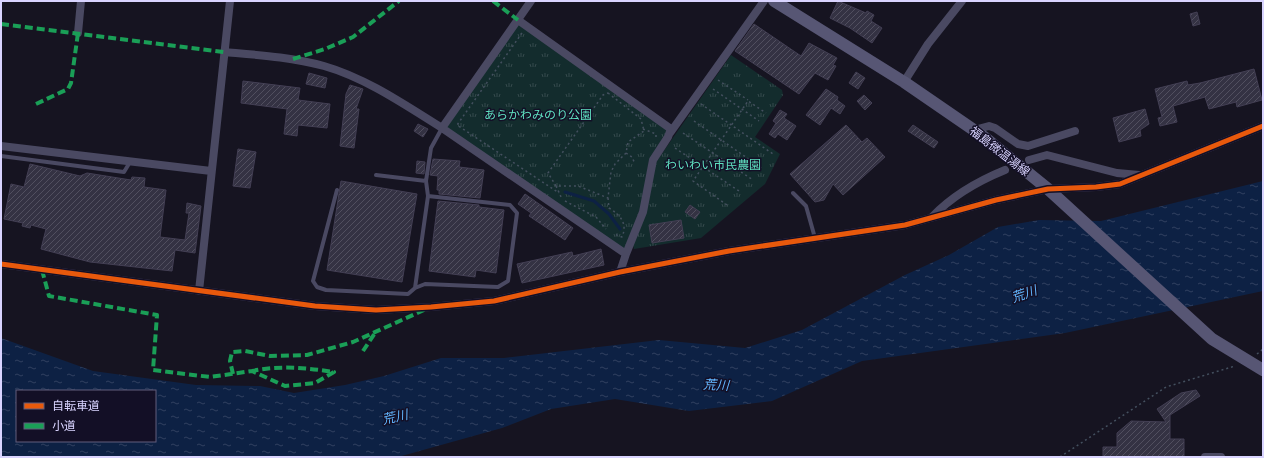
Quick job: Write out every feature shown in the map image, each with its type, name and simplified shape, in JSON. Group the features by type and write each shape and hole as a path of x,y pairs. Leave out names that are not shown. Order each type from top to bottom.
{"main road":[{"name":"福島微温湯線","path":"774,1 904,82 974,130 1048,190 1212,339 1263,370"}],"street":[{"path":"78,33 81,1"},
{"path":"199,291 230,1"},
{"path":"442,128 531,1"},
{"path":"620,272 643,212 653,160 670,133 764,1"},
{"path":"904,82 928,44 962,1"},
{"path":"518,20 662,122 671,129 670,133"},
{"path":"224,52 293,58 325,66 375,88 442,128 626,254"},
{"path":"974,130 989,126 1018,144 1028,146 1075,131"},
{"path":"1,264 315,306 376,310 494,301 620,272 729,251 904,226 996,200 1048,190 1120,184 1263,126"},
{"path":"1,146 212,171"},
{"path":"1029,160 1047,155 1117,173 1142,175"},
{"path":"931,218 944,205 983,179 1005,170"},
{"path":"1205,457 1221,457"}],"lane":[{"path":"416,288 428,196 426,181 431,148 442,128"},
{"path":"1,156 124,172 130,162"},
{"path":"376,175 426,181"},
{"path":"337,190 313,281 317,287 326,290 408,294 425,284 498,287 508,281 517,213 510,205 428,196"},
{"path":"793,193 806,206 815,239"}],"path":[{"path":"522,33 457,125 559,193"},
{"path":"718,80 766,113"},
{"path":"713,89 760,121"},
{"path":"608,93 641,119 644,131 628,142 626,153 611,172 608,198 609,208 621,216 624,231 622,237 610,232 596,217 564,200 559,193 548,174 603,95 608,93"},
{"path":"727,205 693,181 748,101"},
{"path":"701,104 773,154"},
{"path":"694,121 763,168"},
{"path":"643,129 656,134 656,139 664,144"},
{"path":"683,133 753,180"},
{"path":"675,148 739,191"},
{"path":"626,153 632,158 635,164"},
{"path":"556,186 578,186 608,198"},
{"path":"1060,457 1166,387 1247,361 1263,348"}],"green space":[{"name":"あらかわみのり公園","path":"518,24 668,130 649,161 641,209 625,250 445,127"},
{"name":"わいわい市民農園","path":"731,55 782,90 783,95 755,137 780,154 765,184 701,238 634,249 633,245 656,162"}],"water":[{"name":"荒川","path":"1263,181 1263,291 1065,333 862,361 772,401 689,411 615,399 551,409 502,428 398,457 1,457 1,338 93,371 196,385 260,386 294,393 345,385 384,376 441,358 504,358 659,340 745,348 802,330 905,275 949,255 998,227 1039,220 1101,221"}],"building":[{"path":"838,1 874,15 871,21 882,28 872,43 850,28 830,18"},
{"path":"1197,12 1200,24 1193,26 1190,14"},
{"path":"754,24 801,56 809,43 837,58 833,65 836,66 828,80 815,73 799,94 735,51"},
{"path":"1254,69 1262,100 1237,107 1236,102 1209,109 1205,97 1173,106 1177,122 1160,126 1158,118 1162,117 1155,89 1187,81 1188,85 1200,83"},
{"path":"856,72 865,78 858,89 849,83"},
{"path":"309,73 327,78 325,88 306,84"},
{"path":"243,81 300,88 298,100 330,104 327,128 298,125 297,136 284,134 287,109 241,103"},
{"path":"350,85 363,89 356,109 359,109 354,148 340,146 346,94"},
{"path":"826,89 838,97 837,100 845,106 840,114 831,108 820,125 806,115"},
{"path":"864,95 872,103 865,110 857,101"},
{"path":"1145,109 1149,124 1140,130 1141,136 1119,142 1113,118"},
{"path":"780,110 787,114 784,118 796,126 787,140 778,134 775,138 769,134 776,123 773,121"},
{"path":"418,124 428,129 423,137 414,131"},
{"path":"846,125 862,142 867,138 885,157 843,195 833,184 824,200 815,202 790,174"},
{"path":"913,125 938,142 934,148 908,131"},
{"path":"238,149 256,152 250,188 233,186"},
{"path":"433,159 460,161 459,167 484,170 480,198 439,194 439,190 437,190 438,176 430,175"},
{"path":"417,161 425,162 424,174 416,173"},
{"path":"30,164 80,176 87,173 131,180 132,177 145,178 144,187 166,190 160,237 185,240 189,213 186,213 187,203 201,206 195,253 175,250 172,271 90,262 41,249 46,229 31,225 30,228 22,226 23,223 4,219 11,184 24,187"},
{"path":"341,181 417,194 402,282 327,270"},
{"path":"525,194 573,228 565,240 529,216 531,213 518,204"},
{"path":"438,201 479,205 479,207 504,210 496,273 476,270 475,277 429,271"},
{"path":"690,205 700,212 695,219 685,212"},
{"path":"681,220 684,238 652,243 649,225"},
{"path":"601,249 604,265 522,283 517,264 572,252 573,256"},
{"path":"1196,390 1200,396 1170,415 1170,439 1184,439 1184,457 1103,457 1103,447 1117,447 1117,433 1131,421 1166,422 1157,409 1181,393"}],"waterway":[{"path":"565,192 594,201 609,214 620,229"}],"marked path":[{"path":"293,59 325,49 353,37 399,1"},
{"path":"493,1 518,20"},
{"path":"1,24 224,52"},
{"path":"36,104 68,89 71,83 78,33"},
{"path":"42,270 49,296 157,315 153,370 210,377 252,371 285,386 315,383 334,372 303,368 273,368 252,371"},
{"path":"233,374 230,361 232,352 245,351 270,356 307,355 353,342 424,310"},
{"path":"363,351 375,333"}],"cycle path":[{"path":"1,264 315,306 376,310 494,301 620,272 729,251 905,225 996,200 1048,189 1096,187 1120,184 1263,126"}]}
